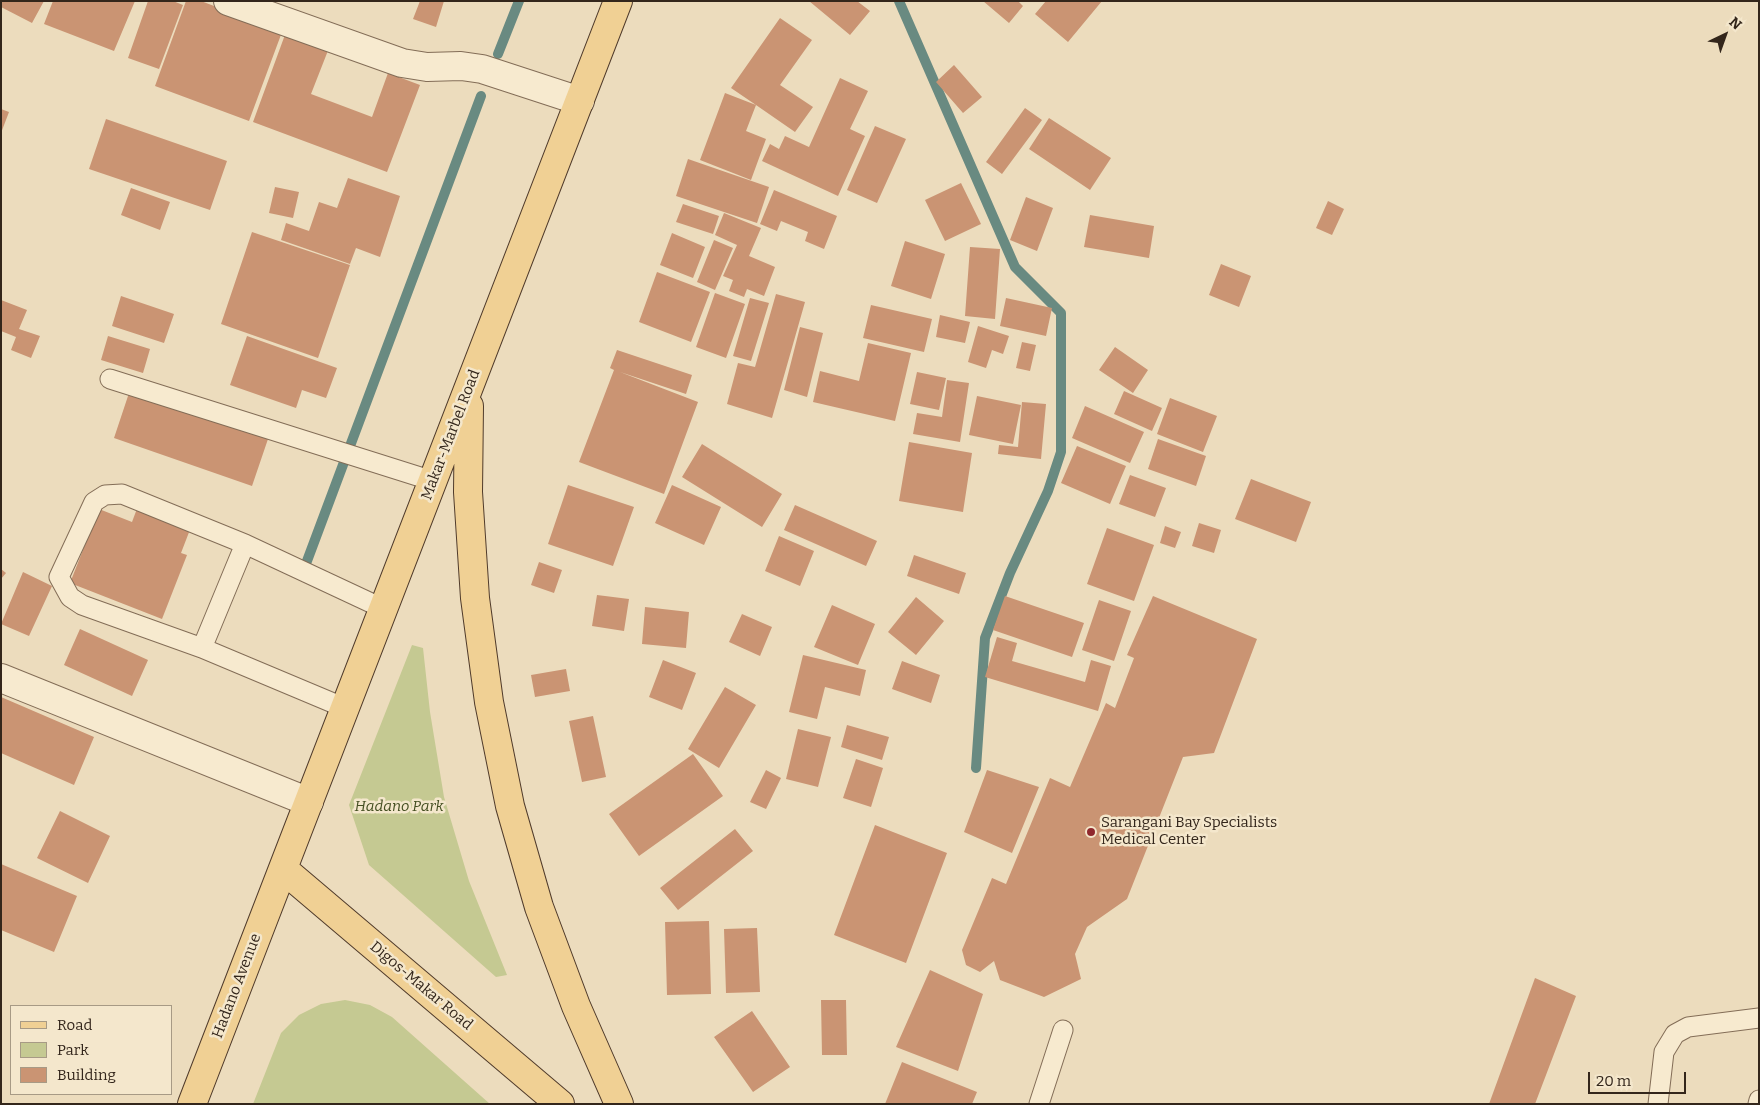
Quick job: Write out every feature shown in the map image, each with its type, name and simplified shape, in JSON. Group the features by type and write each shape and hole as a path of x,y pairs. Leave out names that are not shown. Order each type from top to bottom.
{"main road":[{"name":"Makar-Marbel Road","path":"283,869 618,1"},
{"path":"469,387 468,492 475,598 489,702 508,796 539,907 576,1006 619,1104"},
{"name":"Hadano Avenue","path":"192,1104 283,869"},
{"name":"Digos-Makar Road","path":"283,869 560,1104"}],"street":[{"path":"228,1 402,62 427,67 461,66 482,69 580,101"},
{"path":"1,678 309,802"}],"lane":[{"path":"110,378 433,481"},
{"path":"345,708 202,648 82,605 70,597 60,577 94,502 105,495 122,494 245,544 384,609"},
{"path":"202,648 245,544"},
{"path":"1658,1104 1664,1052 1675,1034 1688,1027 1759,1018"},
{"path":"1039,1104 1063,1030"},
{"path":"1758,1104 1759,1100"}],"green space":[{"name":"Hadano Park","path":"412,645 423,648 430,712 444,797 469,881 507,975 496,977 369,865 349,805"},
{"path":"345,1000 370,1005 392,1017 490,1104 253,1104 281,1033 299,1015 321,1004"}],"building":[{"path":"1,1 44,1 32,23 1,7"},
{"path":"53,1 135,1 114,51 44,24"},
{"path":"148,1 173,1 183,5 159,69 128,58"},
{"path":"186,1 201,1 282,32 249,121 155,86"},
{"path":"420,1 444,1 436,27 413,19"},
{"path":"809,1 857,1 870,11 850,35"},
{"path":"983,1 1018,1 1023,6 1009,23"},
{"path":"1046,1 1102,1 1068,42 1035,14"},
{"path":"780,18 812,40 780,85 813,107 795,132 731,88"},
{"path":"286,32 329,48 311,94 372,117 388,73 420,85 387,172 253,122"},
{"path":"954,65 982,97 963,113 936,82"},
{"path":"840,78 868,91 850,129 865,136 838,196 762,161 770,144 779,149 785,136 809,147"},
{"path":"725,93 756,105 746,131 766,139 751,180 700,160"},
{"path":"1025,108 1042,120 1002,174 986,162"},
{"path":"1,109 9,112 1,133"},
{"path":"1049,118 1111,158 1090,190 1029,149"},
{"path":"106,119 227,161 210,210 89,169"},
{"path":"875,126 906,139 877,203 847,190"},
{"path":"688,159 769,187 757,223 676,196"},
{"path":"348,178 400,196 380,257 356,248 350,264 281,240 286,223 309,231 319,202 337,208"},
{"path":"961,183 981,224 945,241 925,200"},
{"path":"275,187 299,192 293,218 269,213"},
{"path":"131,188 170,202 160,230 121,215"},
{"path":"774,190 837,216 824,249 805,241 808,232 781,221 777,231 760,224"},
{"path":"1026,197 1053,208 1037,251 1010,240"},
{"path":"1328,201 1344,209 1332,235 1316,228"},
{"path":"683,204 719,216 713,234 676,222"},
{"path":"724,213 761,228 749,256 775,267 764,296 747,289 744,297 729,291 733,280 723,276 737,245 715,235"},
{"path":"1090,215 1154,226 1149,258 1084,247"},
{"path":"252,232 350,265 318,358 221,324"},
{"path":"672,233 705,247 693,278 660,265"},
{"path":"714,240 733,248 715,290 697,282"},
{"path":"905,241 945,254 931,299 891,286"},
{"path":"970,247 1000,249 995,319 965,316"},
{"path":"1221,264 1251,276 1239,307 1209,295"},
{"path":"657,272 710,292 691,342 639,322"},
{"path":"715,293 745,304 726,358 696,347"},
{"path":"776,294 805,302 772,418 727,404 738,363 755,367"},
{"path":"121,296 174,314 164,343 112,326"},
{"path":"750,298 769,303 751,361 733,356"},
{"path":"1006,298 1052,308 1046,336 1000,326"},
{"path":"1,300 27,310 19,329 40,336 31,358 11,350 16,337 1,331"},
{"path":"871,305 932,319 924,352 863,338"},
{"path":"940,315 970,322 965,343 936,337"},
{"path":"978,326 1009,336 1003,354 992,350 986,368 968,362"},
{"path":"800,327 823,333 807,397 784,390"},
{"path":"108,336 150,349 143,373 101,360"},
{"path":"247,336 337,368 326,398 302,390 296,408 230,385"},
{"path":"1022,342 1036,345 1030,371 1016,368"},
{"path":"868,343 911,353 895,421 813,402 820,371 859,381"},
{"path":"1115,347 1148,370 1133,393 1099,370"},
{"path":"617,350 692,375 686,394 620,372 698,402 664,494 579,462 614,370 610,368"},
{"path":"917,372 946,378 939,410 910,404"},
{"path":"947,380 969,383 960,442 913,434 917,413 942,417"},
{"path":"130,390 268,439 252,486 114,438"},
{"path":"1124,391 1162,408 1152,431 1114,414"},
{"path":"977,396 1021,405 1013,444 969,435"},
{"path":"1170,398 1217,416 1203,452 1157,434"},
{"path":"1022,402 1046,404 1041,459 998,454 999,445 1018,447"},
{"path":"1085,406 1144,432 1130,463 1072,438"},
{"path":"1158,439 1206,456 1196,486 1148,469"},
{"path":"909,442 972,453 963,512 899,501"},
{"path":"702,444 782,494 762,527 682,477"},
{"path":"1077,446 1126,466 1110,504 1061,483"},
{"path":"1130,475 1166,488 1155,517 1119,504"},
{"path":"1251,479 1311,502 1296,542 1235,519"},
{"path":"568,485 634,507 613,566 548,544"},
{"path":"672,485 721,507 704,545 655,523"},
{"path":"795,505 877,541 866,566 784,530"},
{"path":"138,506 191,527 181,553 187,555 162,619 70,583 99,509 132,522"},
{"path":"1199,523 1221,530 1214,553 1192,546"},
{"path":"1165,526 1181,532 1175,548 1160,543"},
{"path":"1107,528 1154,545 1134,601 1087,584"},
{"path":"779,536 814,551 800,586 765,571"},
{"path":"914,555 966,573 959,594 907,576"},
{"path":"539,562 562,570 554,593 531,585"},
{"path":"1,569 6,573 1,579"},
{"path":"23,572 52,586 29,636 1,624"},
{"path":"597,595 629,599 624,631 592,626"},
{"path":"1005,596 1084,623 1072,657 993,630"},
{"name":"Sarangani Bay Specialists Medical Center","path":"1153,596 1257,639 1214,753 1183,757 1127,899 1087,927 1075,954 1081,979 1044,997 1000,980 994,961 980,972 966,965 962,950 992,878 1006,884 1050,778 1070,787 1106,703 1115,708 1134,658 1127,655"},
{"path":"916,597 944,621 916,655 888,632"},
{"path":"1099,600 1131,611 1114,661 1082,650"},
{"path":"832,605 875,624 858,665 814,647"},
{"path":"645,607 689,612 686,648 642,644"},
{"path":"742,614 772,627 760,656 729,642"},
{"path":"80,629 148,660 132,696 64,665"},
{"path":"997,637 1017,643 1012,661 1085,682 1091,660 1111,666 1098,711 985,677"},
{"path":"803,655 866,670 860,696 825,687 817,719 789,712"},
{"path":"663,660 696,673 682,710 649,697"},
{"path":"902,661 940,675 931,703 892,689"},
{"path":"566,669 570,691 535,697 531,675"},
{"path":"725,687 756,705 719,768 688,749"},
{"path":"1,697 94,737 74,785 1,753"},
{"path":"593,716 606,777 582,782 569,721"},
{"path":"847,725 889,737 882,760 841,747"},
{"path":"798,729 831,737 818,787 786,779"},
{"path":"693,754 723,796 639,856 609,814"},
{"path":"856,759 883,768 871,807 843,798"},
{"path":"766,770 781,778 766,809 750,802"},
{"path":"987,770 1039,787 1012,853 964,832"},
{"path":"60,811 110,836 88,883 37,858"},
{"path":"875,825 947,853 906,963 834,935"},
{"path":"735,829 753,851 678,910 660,888"},
{"path":"1,864 77,896 54,952 1,930"},
{"path":"709,921 711,994 667,995 665,922"},
{"path":"757,928 760,992 726,993 724,929"},
{"path":"930,970 983,994 958,1071 896,1047"},
{"path":"1535,978 1576,996 1535,1104 1489,1104"},
{"path":"821,1000 846,1000 847,1055 822,1055"},
{"path":"752,1011 790,1067 753,1092 714,1037"},
{"path":"902,1062 977,1092 972,1104 885,1104"}],"waterway":[{"path":"498,54 519,1"},
{"path":"899,1 1015,267 1061,313 1061,452 1048,491 1010,573 985,638 976,768"},
{"path":"304,569 481,96"}],"place":[{"name":"Sarangani Bay Specialists Medical Center","path":"1091,832"}]}
